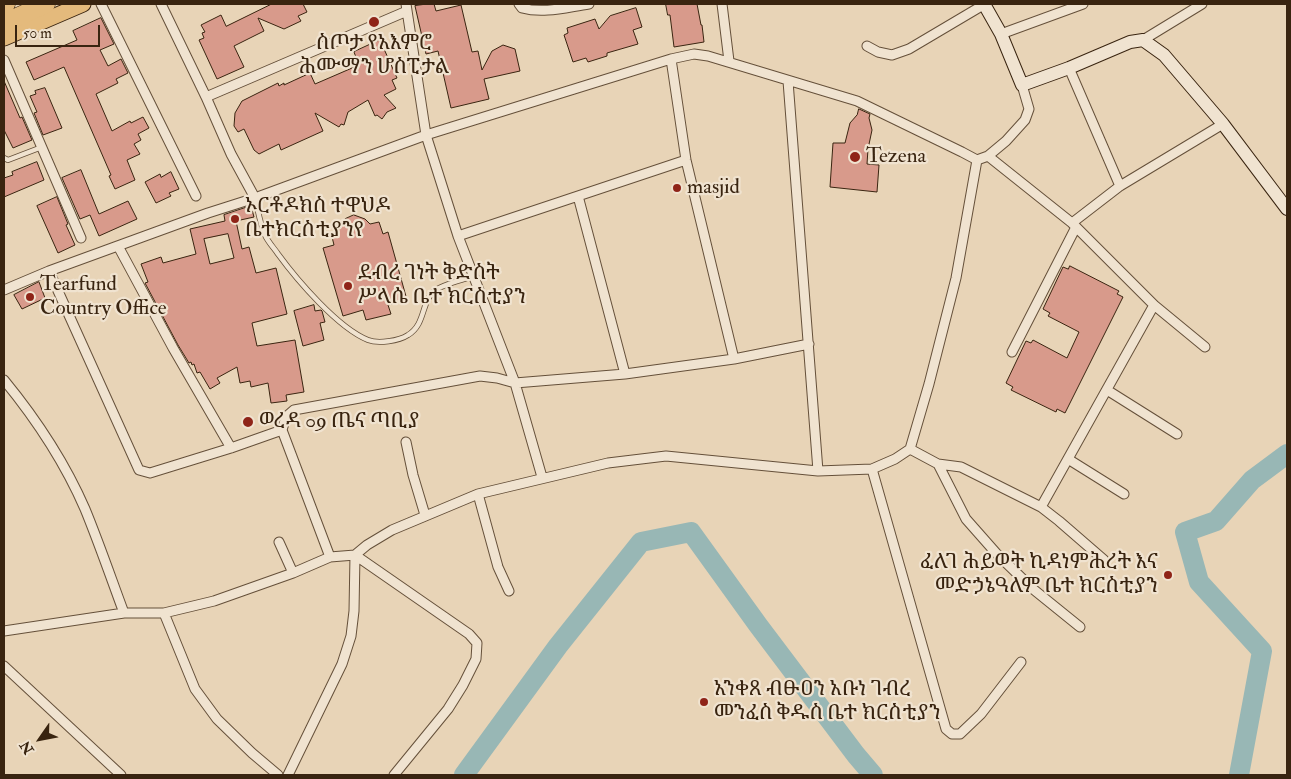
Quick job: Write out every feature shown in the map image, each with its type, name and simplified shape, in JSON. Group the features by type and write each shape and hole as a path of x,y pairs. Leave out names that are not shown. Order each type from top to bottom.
{"highway":[{"path":"4,23 46,4"}],"main road":[{"path":"4,38 84,4"}],"street":[{"path":"101,4 196,196"},
{"path":"161,4 206,97 230,154 254,198"},
{"path":"519,4 522,8 532,11 589,4"},
{"path":"722,4 729,61"},
{"path":"4,290 49,271 426,135 671,59 694,54 729,61 856,101 977,160 988,156 1026,120 1029,109 1022,85 1001,34 984,4 909,49 892,55 878,52 867,46"},
{"path":"1001,34 1083,4"},
{"path":"1022,85 1069,68 1130,42 1143,40 1202,4"},
{"path":"206,97 407,7 426,135 458,236 515,383 542,477"},
{"path":"1143,40 1164,55 1223,124 1287,209"},
{"path":"671,59 686,160 734,359"},
{"path":"4,60 80,238"},
{"path":"1069,68 1120,186"},
{"path":"788,80 818,472"},
{"path":"1012,352 1074,225 1120,186 1223,124"},
{"path":"988,156 1074,225 1154,305 1205,346"},
{"path":"458,236 686,160"},
{"path":"4,632 124,613 164,614 214,601 293,573 330,557 355,555 367,544 392,530 478,494 608,462 666,456 818,472 872,469 895,459 910,449 928,384 956,278 977,160"},
{"path":"578,196 625,374"},
{"path":"118,246 173,348 232,448"},
{"path":"49,271 139,470 150,473 232,448 282,430"},
{"path":"1041,507 1154,305"},
{"path":"330,557 282,430 286,417 294,410 480,376 498,378 515,383 625,374 734,359 809,344"},
{"path":"4,380 23,403 61,461 84,508 124,613"},
{"path":"1107,390 1177,434"},
{"path":"406,442 413,475 425,515"},
{"path":"910,449 938,464 961,467 1041,507 1104,560"},
{"path":"1068,460 1124,494"},
{"path":"938,464 966,519 996,553 1033,590 1080,627"},
{"path":"872,469 946,729 952,734 960,734 981,714 1021,662"},
{"path":"478,494 498,567 509,591"},
{"path":"279,542 293,573"},
{"path":"288,775 342,664 351,636 354,611 355,555"},
{"path":"355,555 470,634 477,643 476,659 448,710 394,775"},
{"path":"164,614 195,689 217,719 278,775"},
{"path":"4,666 121,775"}],"lane":[{"path":"4,158 8,160 42,147"},
{"path":"254,198 265,236 288,267 344,326 369,341 392,342 408,336 416,328 424,315 426,301 434,291 474,276"}],"building":[{"path":"272,4 303,4 307,12 298,16 301,21 284,29 258,18 264,31 234,46 244,67 217,79 199,40 204,38 202,33 205,32 201,25 221,15 226,26"},
{"path":"434,4 436,11 461,5 472,52 478,51 482,70 492,51 503,45 515,49 520,71 484,79 489,99 451,108 438,51 426,54 415,6"},
{"path":"666,4 697,4 704,42 674,47 670,15 668,15"},
{"path":"636,8 642,27 633,30 638,44 607,53 607,56 588,62 586,58 573,62 564,35 568,33 567,28 595,19 599,29 610,16"},
{"path":"101,18 114,44 100,50 108,66 121,59 128,73 116,79 118,83 96,94 112,131 130,121 131,123 143,117 149,128 138,134 141,140 134,144 140,154 127,160 135,180 115,189 109,176 111,175 64,67 34,80 26,62 77,40 73,31"},
{"path":"380,40 397,78 392,80 396,89 384,95 396,108 387,112 382,119 377,115 375,116 368,100 348,112 344,125 341,124 339,127 315,113 323,131 281,150 279,144 259,154 254,150 244,129 238,132 234,126 235,113 242,101 278,83 279,86 284,83 284,85 310,73 315,84 359,65 354,52"},
{"path":"4,81 32,140 13,148 4,130"},
{"path":"45,88 62,128 43,135 34,113 37,112 30,96 36,94 35,91"},
{"name":"Tezena","path":"859,109 870,114 872,130 867,164 879,165 877,192 830,187 833,143 845,143 850,123 857,115"},
{"path":"37,162 44,180 4,197 4,178 13,175 12,172"},
{"path":"81,170 99,214 128,201 137,219 99,236 90,215 80,219 62,178"},
{"path":"171,172 179,189 169,193 171,196 156,203 145,182 160,174 161,177"},
{"path":"57,197 75,245 58,253 37,206"},
{"path":"251,206 254,217 236,221 242,249 249,247 256,273 276,268 287,314 252,323 257,346 295,340 304,392 286,395 287,401 271,403 268,383 251,387 250,381 240,383 237,367 217,378 220,383 210,389 200,372 197,373 194,364 189,363 145,283 148,282 141,264 161,257 163,263 196,254 190,229 225,221 224,215","holes":["228,234 234,258 210,264 204,239"]},
{"path":"354,215 365,219 370,224 379,222 383,234 388,232 407,300 388,305 391,314 366,320 363,310 343,316 323,248 334,245 331,233 337,232 345,219"},
{"path":"1070,266 1119,291 1117,294 1123,297 1065,413 1057,409 1056,412 1011,390 1013,387 1006,383 1026,341 1031,343 1033,340 1067,358 1079,332 1048,316 1050,313 1043,309 1063,267 1068,269"},
{"name":"Tearfund Country Office","path":"39,282 45,298 22,309 14,295"},
{"path":"314,305 315,311 322,311 325,322 320,323 324,340 303,346 294,311"}],"waterway":[{"path":"1239,775 1262,651 1199,582 1185,532 1216,521 1252,480 1287,454"},
{"path":"464,775 558,646 641,542 691,532 758,625 873,775"}],"place":[{"name":"ስጦታ የአእምሮ ሕሙማን ሆስፒታል","path":"374,22"},
{"name":"Tezena","path":"855,157"},
{"name":"masjid","path":"677,188"},
{"name":"ኦርቶዶክስ ተዋህዶ ቤተክርስቲያንየ","path":"235,219"},
{"name":"ደብረ ገነት ቅድስት ሥላሴ ቤተ ክርስቲያን","path":"348,286"},
{"name":"Tearfund Country Office","path":"30,297"},
{"name":"ወረዳ 09 ጤና ጣቢያ","path":"248,422"},
{"name":"ፈለገ ሕይወት ኪዳነምሕረት እና መድኃኔዓለም ቤተ ክርስቲያን","path":"1168,575"},
{"name":"አንቀጸ ብፁዐን አቡነ ገብረ መንፈስ ቅዱስ ቤተ ክርስቲያን","path":"704,702"}]}
